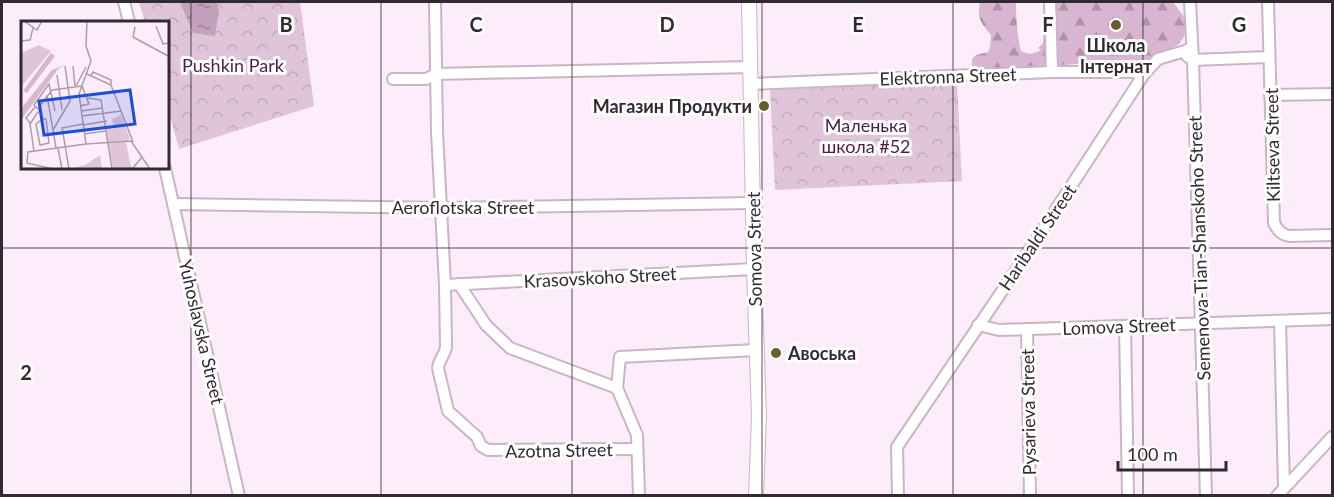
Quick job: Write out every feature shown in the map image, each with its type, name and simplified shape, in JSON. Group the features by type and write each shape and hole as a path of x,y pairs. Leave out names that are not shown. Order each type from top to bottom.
{"main road":[{"name":"Somova Street","path":"749,2 759,416 756,495"}],"street":[{"path":"124,2 129,21"},
{"name":"Azotna Street","path":"435,2 446,285 446,347 438,369 448,411 477,437 484,449 488,450 637,448"},
{"path":"1050,2 1052,72"},
{"name":"Semenova-Tian-Shanskoho Street","path":"1190,2 1206,495"},
{"name":"Kiltseva Street","path":"1268,2 1274,223 1277,230 1289,236 1332,234"},
{"name":"Haribaldi Street","path":"898,495 897,447 1030,250 1144,74 1158,59 1192,47"},
{"path":"1179,53 1193,60 1269,57"},
{"path":"393,79 426,79 436,74 751,67"},
{"name":"Elektronna Street","path":"752,84 1052,72 1144,74"},
{"path":"1270,95 1332,94"},
{"name":"Yuhoslavska Street","path":"165,170 239,495"},
{"name":"Aeroflotska Street","path":"173,204 442,208 753,203"},
{"name":"Krasovskoho Street","path":"446,285 754,269"},
{"path":"459,284 486,325 510,348 617,388"},
{"name":"Lomova Street","path":"978,325 999,330 1332,320"},
{"path":"1280,321 1280,492"},
{"path":"1125,326 1128,495"},
{"name":"Pysarieva Street","path":"1027,329 1030,495"},
{"name":"Azotna Street","path":"639,495 637,435 617,388 620,357 756,350"},
{"path":"1280,492 1332,438"}],"green space":[{"name":"Pushkin Park","path":"139,2 300,2 314,106 179,149 170,116 170,21 145,21"},
{"path":"980,2 1016,2 1021,51 1029,53 1041,50 1038,48 1043,43 1045,2 1173,2 1185,18 1186,27 1184,37 1179,44 1146,61 975,69 972,59 976,55 988,52 991,35 980,20"},
{"name":"Маленька школа #52","path":"957,82 962,181 775,190 770,90"}],"water":[{"path":"180,2 217,2 219,11 215,36 193,33"}],"place":[{"name":"Школа Інтернат","path":"1116,25"},
{"name":"Магазин Продукти","path":"764,106"},
{"name":"Авоська","path":"776,353"}]}
